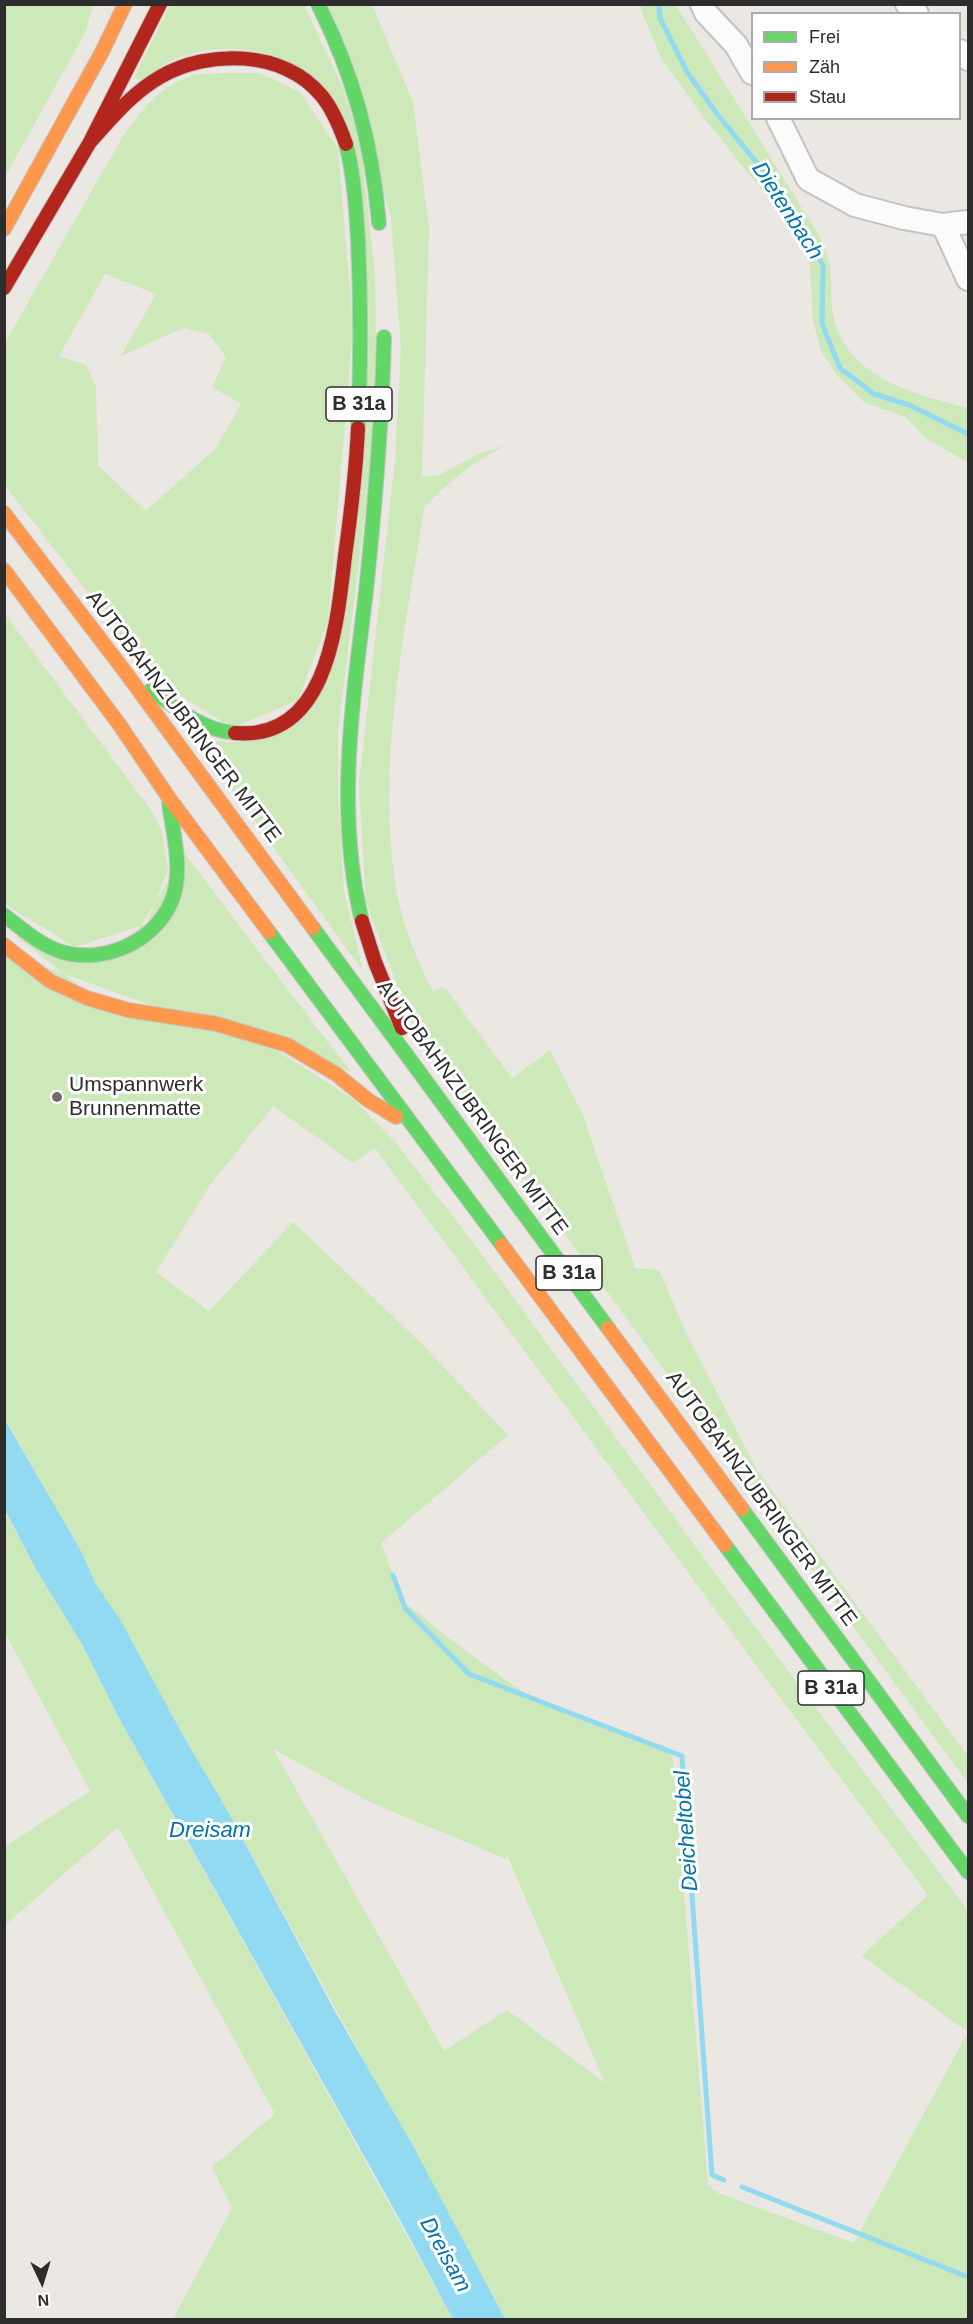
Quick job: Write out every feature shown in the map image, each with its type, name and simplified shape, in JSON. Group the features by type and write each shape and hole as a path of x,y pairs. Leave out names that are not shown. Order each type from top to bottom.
{"highway":[{"path":"4,228 102,52 125,4"},
{"path":"4,288 90,142 159,4"},
{"path":"318,4 345,61 367,128 374,163 380,232"},
{"path":"102,52 103,16"},
{"name":"B 31a","path":"90,142 137,92 177,68 230,57 260,60 296,74 319,92 337,120 348,153 355,197 362,293 358,427 351,513 335,632 321,674 308,701 292,718 269,730 243,735 226,734 208,729 187,717 123,669"},
{"path":"384,319 380,442 348,778 349,834 356,892 367,938 418,1069"},
{"name":"AUTOBAHNZUBRINGER MITTE","path":"4,513 123,669 969,1816"},
{"name":"B 31a","path":"4,570 119,723 169,798 412,1126 969,1872"},
{"path":"4,915 36,940 71,954 86,956 109,952 143,937 169,910 174,895 178,859 169,798"},
{"name":"B 31a","path":"4,945 50,981 87,998 128,1010 217,1023 287,1045 336,1074 368,1100 412,1126"}],"street":[{"path":"702,4 706,13 736,45 751,70"},
{"path":"779,120 808,179 855,205 904,218 943,225 969,222"},
{"path":"943,225 967,271"}],"green space":[{"path":"5,4 93,5 86,31 5,177"},
{"path":"170,5 304,5 344,90 361,146 375,275 376,346 370,472 338,731 338,794 344,891 363,971 193,736 227,742 244,742 275,734 290,726 315,701 332,668 338,650 346,612 358,517 367,398 367,280 361,194 356,159 345,124 325,92 296,66 265,53 231,49 196,52 165,64 147,77 136,80 135,75"},
{"path":"327,5 372,5 413,102 429,228 422,477 439,475 480,453 504,446 461,473 424,508 395,702 389,801 391,850 398,898 408,934 433,992 441,987 446,989 512,1078 550,1050 583,1115 635,1268 659,1270 687,1335 757,1470 968,1756 968,1783 464,1097 410,1020 366,902 359,784 395,460 401,349 391,217"},
{"path":"641,5 676,5 820,237 830,269 833,314 840,336 852,354 885,380 905,389 968,408 968,463 926,438 907,418 864,402 838,376 821,351 813,321 810,267 805,251 790,225 704,118 660,56"},
{"path":"260,73 300,92 338,149 353,327 328,621 298,700 232,728 154,679 5,485 5,343 122,138 151,101 169,87 190,76","holes":["105,274 156,294 121,356 183,328 209,334 226,357 212,387 241,404 216,448 146,511 98,465 96,387 86,365 59,356"]},
{"path":"4,613 154,814 161,830 168,869 147,924 75,947 5,904"},
{"path":"185,854 352,1072 86,991 16,936 120,959"},
{"path":"4,952 279,1052 353,1099 397,1144 480,1252 723,1584 968,1911 968,2032 968,2319 505,2319 226,1808 185,1739 121,1621 96,1584 80,1549 5,1418","holes":["273,1106 353,1163 375,1148 928,1895 862,1956 968,2032 854,2243 718,2193 708,2185 672,1749 566,1710 538,1703 451,1640 403,1601 381,1543 508,1435 422,1344 293,1222 209,1311 156,1272 211,1184","273,1749 372,1803 506,1859 507,1855 605,2083 507,2010 444,2051"]},
{"path":"4,1510 37,1571 82,1644 119,1718 453,2319 173,2319 232,2208 212,2167 275,2114 118,1827 5,1925 5,1847 90,1791 5,1633"}],"water":[{"name":"Dreisam","path":"4,1418 80,1549 96,1584 121,1621 185,1739 226,1808 337,2015 412,2144 505,2319 453,2319 119,1718 82,1644 37,1571 5,1510"}],"waterway":[{"name":"Dietenbach","path":"659,4 660,18 687,72 717,114 762,169 823,265 822,324 840,368 874,394 909,405 968,434"},
{"name":"Deicheltobel","path":"393,1575 405,1608 469,1674 682,1756 712,2175 724,2180"},
{"name":"Deicheltobel","path":"742,2187 968,2277"}],"traffic: fast":[{"path":"318,4 342,57 359,110 372,165 379,223"},
{"path":"346,144 353,180 360,287 358,428"},
{"path":"362,921 349,838 349,756 375,496 384,337"},
{"path":"151,690 201,723 235,733"},
{"path":"4,915 46,945 62,952 79,955 96,955 113,951 130,945 144,936 157,924 174,894 177,872 176,849 169,803"},
{"path":"313,928 608,1328"},
{"path":"269,932 502,1245"},
{"path":"742,1509 968,1816"},
{"path":"725,1545 968,1872"}],"traffic: slow":[{"path":"4,229 102,52 125,4"},
{"path":"4,513 123,669 313,928"},
{"path":"4,570 119,724 169,798 269,932"},
{"path":"4,945 50,981 87,998 128,1010 217,1024 287,1045 336,1074 368,1100 396,1117"},
{"path":"502,1245 725,1545"},
{"path":"608,1328 742,1509"}],"traffic: jam":[{"path":"4,288 90,142 160,4"},
{"path":"90,142 131,99 160,77 200,62 245,59 266,62 287,69 305,80 329,106 346,144"},
{"path":"235,733 266,730 291,718 309,698 322,672 338,613 353,492 358,428"},
{"path":"362,921 375,962 402,1028"}],"place":[{"name":"Umspannwerk Brunnenmatte","path":"57,1097"}]}
